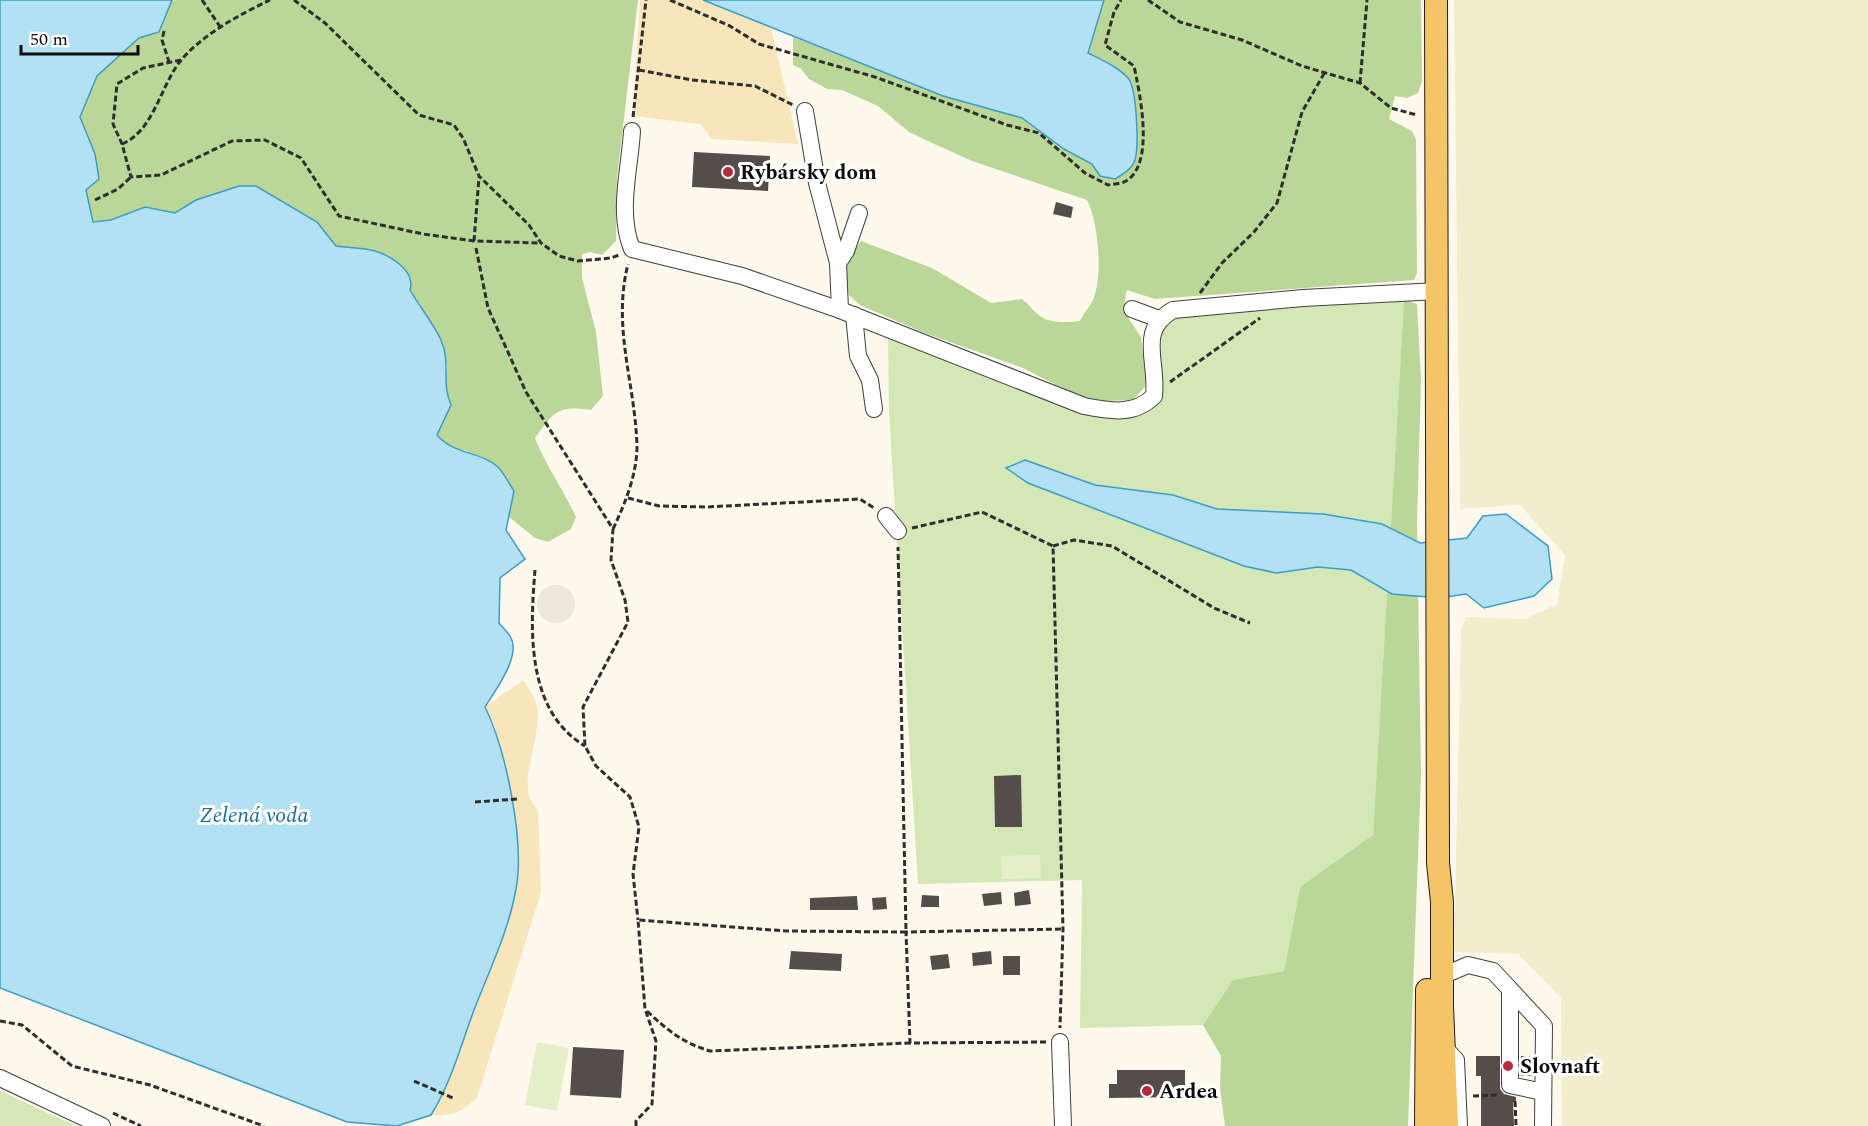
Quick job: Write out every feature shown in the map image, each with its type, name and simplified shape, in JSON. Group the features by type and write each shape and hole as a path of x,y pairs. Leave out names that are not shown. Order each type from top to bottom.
{"main road":[{"path":"1426,1126 1428,954 1438,863 1436,0"},
{"path":"1438,863 1442,902 1447,1126"}],"lane":[{"path":"805,111 817,183 838,263 847,313 858,356 870,380 874,409"},
{"path":"632,131 627,186 627,236 632,249 742,276 847,313 1084,406 1126,411 1140,407 1154,396 1155,379 1151,335 1158,319 1173,310 1197,306 1438,291"},
{"path":"838,263 846,251 859,213"},
{"path":"1132,309 1158,319"},
{"path":"885,516 898,531"},
{"path":"1442,976 1468,965 1493,971 1544,1026 1543,1126"},
{"path":"1510,990 1510,1085 1543,1092"},
{"path":"1060,1042 1063,1126"},
{"path":"1444,1047 1456,1060 1460,1126"},
{"path":"0,1077 102,1126"}],"path":[{"path":"202,0 221,28"},
{"path":"122,144 137,137 181,60 209,35 270,0"},
{"path":"294,0 325,23 419,115 454,125 464,138 479,176 529,225 541,243 559,256 579,261 611,258 632,249"},
{"path":"632,131 646,0"},
{"path":"670,0 730,26 759,44 875,77 996,121 1039,133 1085,173 1108,185 1126,181 1140,166 1143,140 1141,100 1134,66 1105,45 1114,12 1121,0"},
{"path":"1148,0 1180,22 1242,40 1302,66 1360,83 1391,108 1437,118"},
{"path":"1360,83 1367,0"},
{"path":"164,31 162,40 169,62"},
{"path":"131,177 122,144 113,124 117,84 143,68 181,60"},
{"path":"639,70 692,80 755,86 805,111"},
{"path":"1210,278 1254,232 1277,203 1302,112 1325,72"},
{"path":"95,200 118,189 131,177 160,175 232,141 265,140 301,158 339,216 474,242 541,243"},
{"path":"474,242 479,176"},
{"path":"476,248 488,308 526,392 613,529"},
{"path":"585,746 583,707 628,622 625,600 611,560 613,529 628,498 637,447 620,308 632,249"},
{"path":"1154,396 1190,366 1262,317"},
{"path":"628,498 660,506 706,507 860,499 885,516"},
{"path":"910,1043 898,531 982,512 1053,546 1074,540 1112,546 1214,608 1250,623"},
{"path":"645,1009 669,1033 687,1044 710,1051 910,1043 1060,1042 1063,929 1053,546"},
{"path":"535,570 533,646 546,705 585,746 596,766 630,797 639,827 633,874 639,920 645,1009 656,1041 652,1104 636,1121 636,1126"},
{"path":"475,801 518,799"},
{"path":"639,920 786,931 906,932 1063,929"},
{"path":"0,1021 21,1025 72,1066 150,1085 264,1126"},
{"path":"414,1081 453,1098"},
{"path":"1467,1096 1505,1095"},
{"path":"1515,1095 1516,1126"}],"shaded area":[{"path":"1454,0 1868,0 1868,1126 1562,1126 1561,998 1518,954 1454,952 1461,630 1466,617 1525,619 1557,604 1565,555 1520,505 1460,509"},
{"path":"556,585 563,586 569,591 574,597 574,611 569,617 563,622 556,623 549,622 543,617 538,611 537,604 538,597 543,591 549,586"}],"green space":[{"path":"172,0 638,0 617,177 616,241 602,255 590,252 582,254 582,278 596,332 603,396 591,410 571,409 557,412 535,438 576,517 571,529 548,542 535,538 508,516 514,491 467,451 447,447 436,435 451,405 444,390 447,366 441,339 410,290 375,251 336,246 317,222 239,186 196,200 175,213 145,207 111,220 93,222 86,190 80,117 97,76 139,38 159,32"},
{"path":"1104,0 1421,0 1422,81 1418,93 1407,98 1395,96 1389,119 1412,131 1416,140 1417,273 1414,280 1155,299 1127,290 1123,310 1141,337 1146,379 1145,387 1133,400 1105,401 1081,398 1023,368 922,332 860,305 849,295 841,258 854,250 861,241 932,268 991,303 1022,299 1044,319 1060,322 1080,321 1093,300 1097,287 1098,248 1091,209 1087,200 972,161 909,132 878,106 842,90 827,89 809,79 801,69 793,65 793,37 943,96 1022,118 1064,149 1092,164 1100,176 1104,60 1088,54"},
{"path":"1404,300 1373,836 1300,887 1284,971 1233,980 1203,1025 1080,1028 1082,880 918,884 889,413 888,336 1094,416 1120,418 1143,414 1158,401 1162,374 1159,341 1163,331 1174,318 1262,306"},
{"path":"1404,300 1417,304 1421,380 1417,522 1421,775 1408,1126 1225,1126 1220,1088 1221,1056 1203,1025 1233,980 1284,971 1300,887 1373,835"},
{"path":"1040,855 1041,878 1002,879 1001,856"},
{"path":"537,1042 569,1048 557,1111 525,1105"},
{"path":"0,1091 76,1126 0,1126"}],"sand":[{"path":"640,0 703,0 771,28 798,144 712,139 700,124 633,116"},
{"path":"523,680 535,700 538,711 528,788 530,799 538,810 541,892 477,1097 456,1112 431,1115 447,1084 517,888 505,763 494,725 485,707"}],"water":[{"name":"Zelená voda","path":"0,0 172,0 159,32 139,38 97,76 80,117 95,154 99,179 86,190 93,222 111,220 145,207 175,213 196,200 239,186 256,186 317,222 336,246 370,250 395,261 406,271 411,283 410,290 444,348 447,389 451,405 437,435 451,446 483,458 498,467 514,491 506,530 525,559 500,578 499,623 511,638 512,655 500,684 485,707 500,747 512,796 518,847 516,889 509,920 498,950 450,1077 431,1115 397,1126 347,1122 0,988"},
{"path":"703,0 1104,0 1088,53 1120,70 1131,84 1137,143 1134,163 1115,179 1100,176 1092,164 1064,149 1022,118 943,96"},
{"path":"1025,460 1095,485 1173,495 1217,509 1323,514 1382,524 1420,543 1467,538 1483,516 1506,514 1548,546 1552,579 1534,596 1484,608 1466,594 1439,598 1392,594 1351,570 1318,567 1276,573 1244,566 1028,483 1006,468"}],"building":[{"path":"694,152 770,156 768,191 692,187"},
{"path":"1056,202 1073,207 1071,218 1053,214"},
{"path":"1021,775 1022,827 995,827 994,776"},
{"path":"1029,890 1031,904 1015,906 1014,893"},
{"path":"1001,892 1002,904 984,906 982,894"},
{"path":"922,895 939,896 939,907 921,907"},
{"path":"857,896 858,910 810,910 810,898"},
{"path":"886,897 887,909 873,910 872,898"},
{"path":"791,951 842,954 841,971 789,969"},
{"path":"991,951 992,964 973,966 972,953"},
{"path":"948,954 950,968 932,970 930,956"},
{"path":"1003,956 1020,956 1020,975 1003,975"},
{"path":"573,1047 624,1050 621,1098 570,1095"},
{"path":"1476,1056 1500,1056 1500,1089 1504,1094 1516,1097 1516,1102 1513,1102 1514,1126 1481,1126 1481,1076 1476,1076"},
{"path":"1521,1056 1533,1056 1533,1076 1521,1076"},
{"name":"Ardea","path":"1117,1070 1185,1070 1185,1097 1109,1098 1109,1084 1117,1084"}],"place":[{"name":"Rybársky dom","path":"728,172"},
{"name":"Slovnaft","path":"1508,1066"},
{"name":"Ardea","path":"1147,1091"}]}
